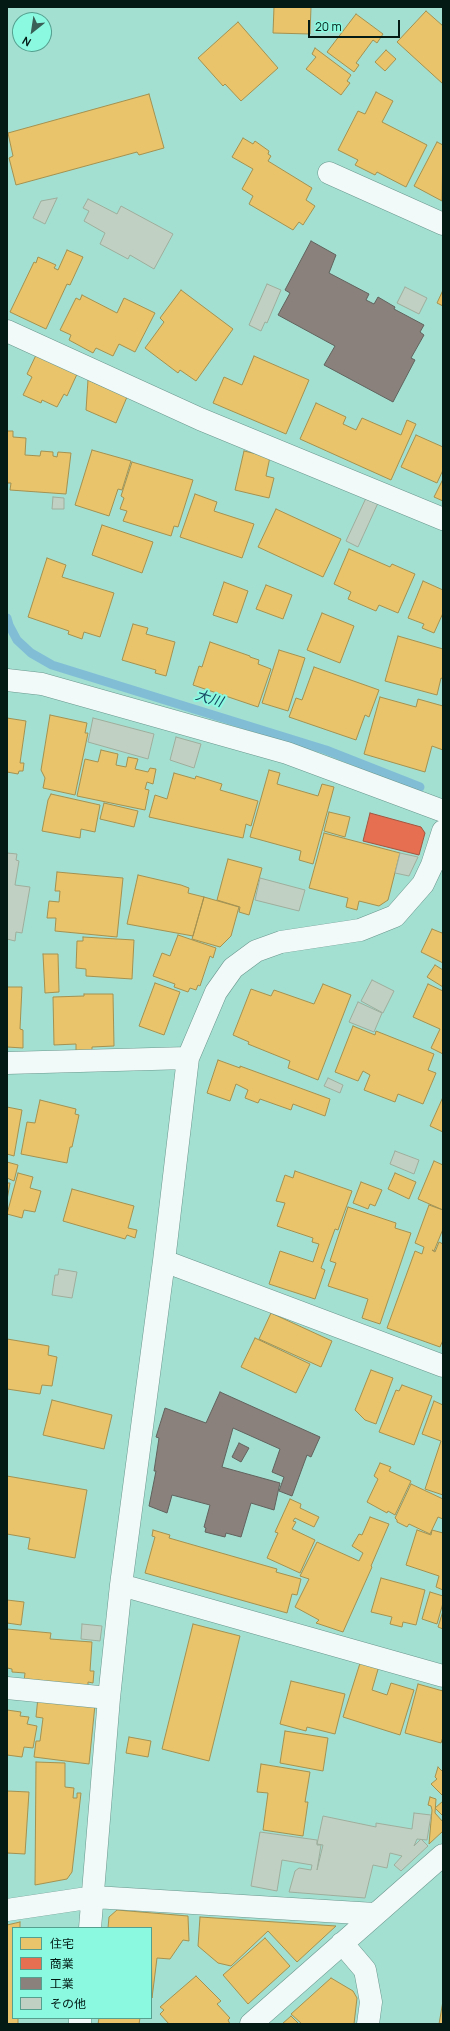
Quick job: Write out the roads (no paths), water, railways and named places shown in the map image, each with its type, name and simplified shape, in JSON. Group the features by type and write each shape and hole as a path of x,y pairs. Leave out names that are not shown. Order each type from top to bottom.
{"street":[{"path":"329,173 443,224"},
{"path":"7,331 200,419 443,520"},
{"path":"7,680 42,684 287,753 443,810"},
{"path":"90,1927 94,1897 109,1698 121,1585 164,1261 188,1058 216,992 233,968 256,951 281,942 360,930 395,916 423,884 432,865 443,831"},
{"path":"7,1063 188,1058"},
{"path":"164,1261 443,1366"},
{"path":"121,1585 443,1676"},
{"path":"7,1688 109,1698"},
{"path":"251,2024 375,1914 434,1875 443,1856"},
{"path":"7,1910 94,1897 375,1914"},
{"path":"342,1943 365,1970 371,2002 368,2024"}],"waterway":[{"name":"大川","path":"7,618 17,640 31,653 52,665 326,750 420,787"}]}
